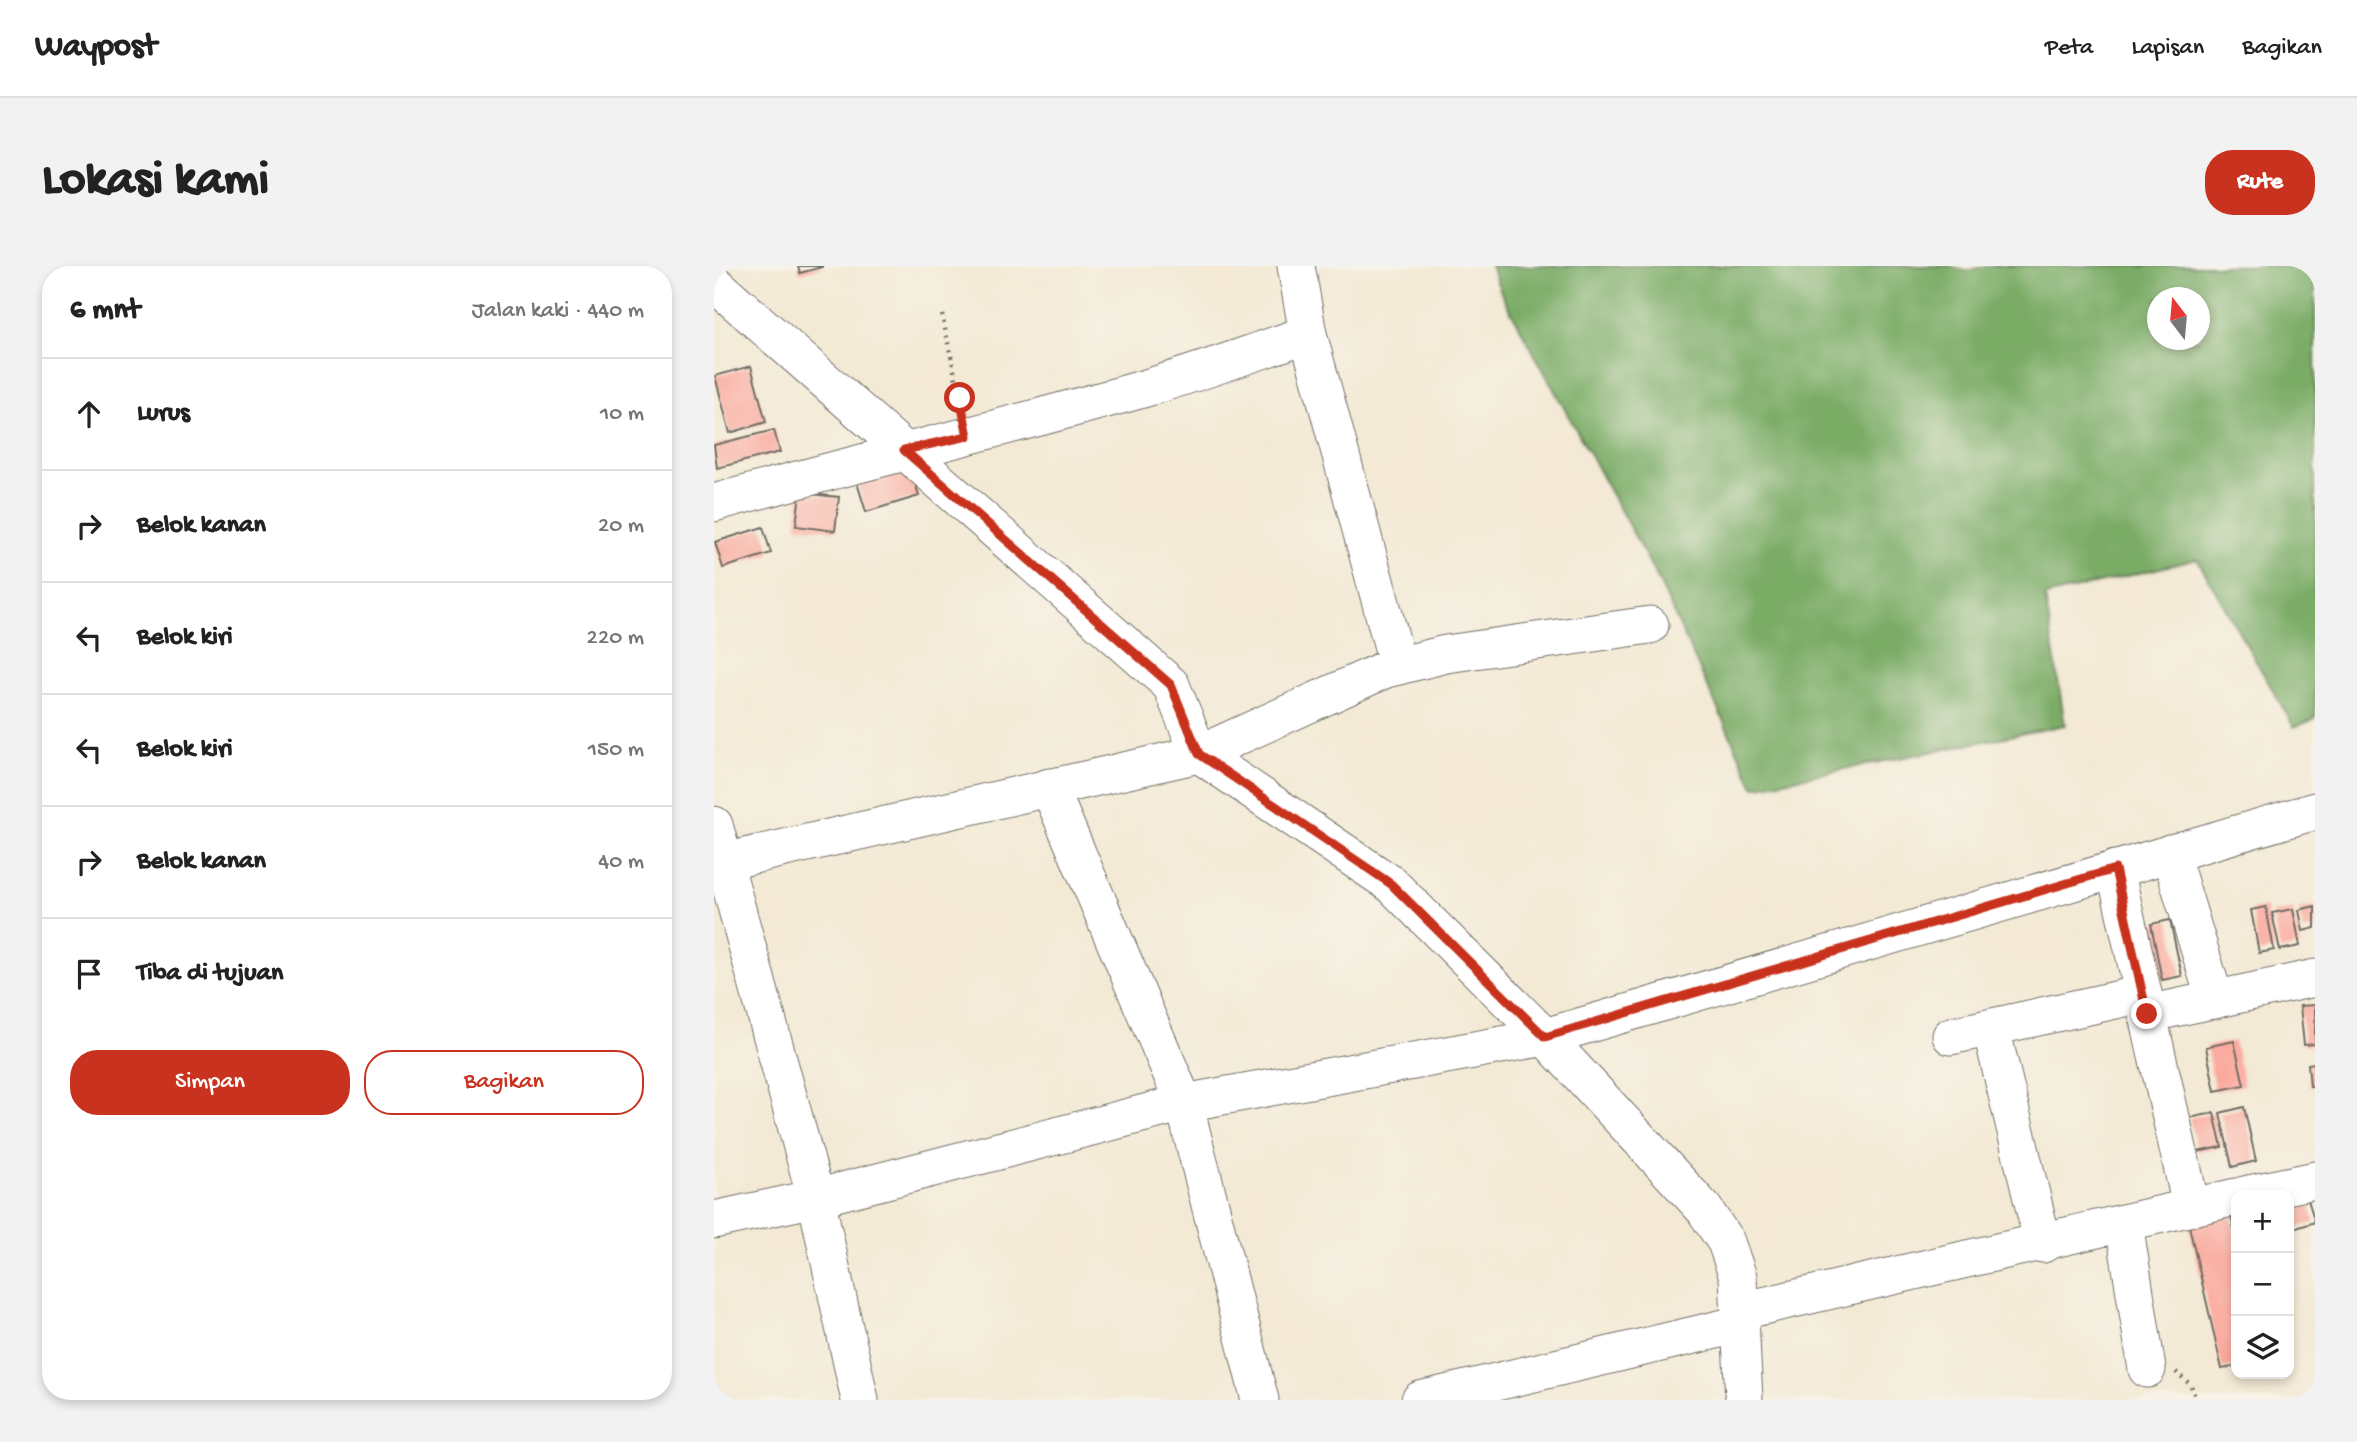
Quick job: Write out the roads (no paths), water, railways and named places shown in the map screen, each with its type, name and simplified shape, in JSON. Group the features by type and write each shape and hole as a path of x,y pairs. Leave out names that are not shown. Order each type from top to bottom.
{"street":[{"path":"1296,266 1308,334 1398,666"},
{"path":"714,283 1171,685 1199,754 1391,884 1545,1037 1704,1209 1726,1242 1738,1277 1744,1400"},
{"path":"714,503 904,450 968,436 1149,387 1308,334"},
{"path":"719,862 1199,754 1398,666 1446,654 1650,625"},
{"path":"1049,787 1184,1103 1260,1400"},
{"path":"714,1220 816,1198 1184,1103 1545,1037 2315,811"},
{"path":"714,825 719,862 816,1198 860,1400"},
{"path":"2171,853 2215,1000"},
{"path":"2115,869 2191,1206"},
{"path":"1951,1036 2145,1004 2215,1000 2315,978"},
{"path":"1991,1028 2043,1244"},
{"path":"2268,1190 2315,1180"},
{"path":"1420,1400 2231,1198"},
{"path":"2124,1223 2147,1369"}]}
